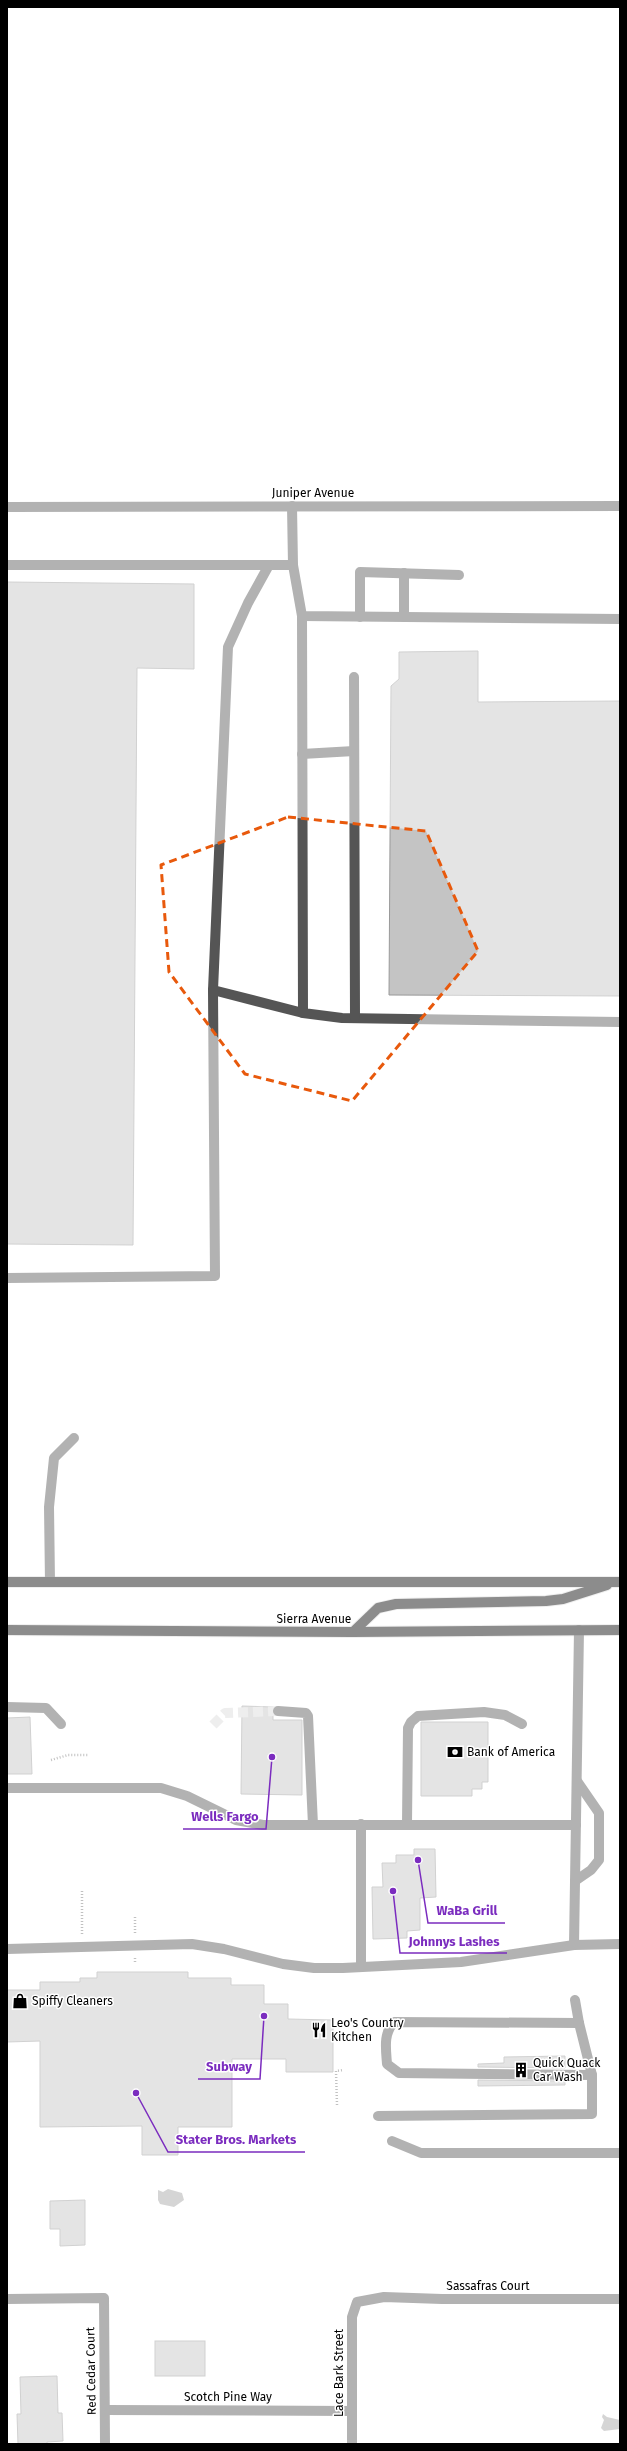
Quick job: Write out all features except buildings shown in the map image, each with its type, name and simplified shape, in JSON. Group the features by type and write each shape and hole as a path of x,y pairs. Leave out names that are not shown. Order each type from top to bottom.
{"main road":[{"path":"7,1582 618,1582"},
{"path":"353,1632 378,1608 396,1604 546,1601 563,1599 618,1582"},
{"name":"Sierra Avenue","path":"7,1630 353,1632 620,1630"}],"street":[{"path":"292,506 293,565 302,616 303,1013"},
{"name":"Juniper Avenue","path":"7,507 620,506"},
{"path":"7,565 293,565"},
{"path":"7,1278 215,1276 213,990 228,647 248,603 269,565"},
{"path":"360,617 360,572 459,575"},
{"path":"404,573 404,617"},
{"path":"302,616 620,619"},
{"path":"354,677 355,1018"},
{"path":"302,754 354,751"},
{"path":"213,990 303,1013 355,1018 620,1022"},
{"path":"50,1582 49,1507 54,1458 74,1438"},
{"path":"574,1945 579,1630"},
{"path":"7,1707 46,1708 61,1724"},
{"path":"278,1711 306,1713 308,1716 313,1825"},
{"path":"407,1824 408,1728 418,1716 484,1712 505,1715 522,1724"},
{"path":"575,1881 590,1870 599,1860 598,1812 577,1781"},
{"path":"7,1788 161,1788 187,1796 248,1824 576,1825"},
{"path":"361,1824 361,1966"},
{"path":"7,1949 192,1944 224,1949 283,1964 314,1968 461,1962 574,1945 620,1944"},
{"path":"378,2116 592,2114 592,2075 579,2023 576,2000"},
{"path":"579,2023 394,2022 388,2028 386,2036 387,2064 399,2074 592,2075"},
{"path":"392,2141 421,2153 620,2153"},
{"name":"Sassafras Court","path":"357,2302 384,2296 442,2300 620,2299"},
{"name":"Red Cedar Court","path":"7,2299 104,2298 105,2444"},
{"name":"Lace Bark Street","path":"352,2444 352,2317 357,2302"},
{"name":"Scotch Pine Way","path":"105,2410 352,2410"}],"path":[{"path":"51,1760 68,1755 90,1755"},
{"path":"82,1890 82,1947"},
{"path":"337,2105 336,2070 343,2070"}],"highlighted area":[{"path":"288,817 426,831 478,951 352,1101 245,1074 169,972 161,865"}],"shaded area":[{"path":"168,2189 182,2193 184,2200 174,2207 160,2204 158,2200 158,2190 163,2192"},
{"path":"603,2414 607,2417 620,2420 620,2429 604,2431 601,2428 604,2420 602,2417"}],"tunnel":[{"path":"213,1725 225,1713 278,1711"}],"place":[{"name":"Bank of America","path":"455,1752"},
{"name":"Wells Fargo","path":"272,1757"},
{"name":"WaBa Grill","path":"418,1860"},
{"name":"Johnnys Lashes","path":"393,1891"},
{"name":"Spiffy Cleaners","path":"20,2001"},
{"name":"Subway","path":"264,2016"},
{"name":"Leo's Country Kitchen","path":"319,2030"},
{"name":"Quick Quack Car Wash","path":"521,2070"},
{"name":"Stater Bros. Markets","path":"136,2093"}]}
